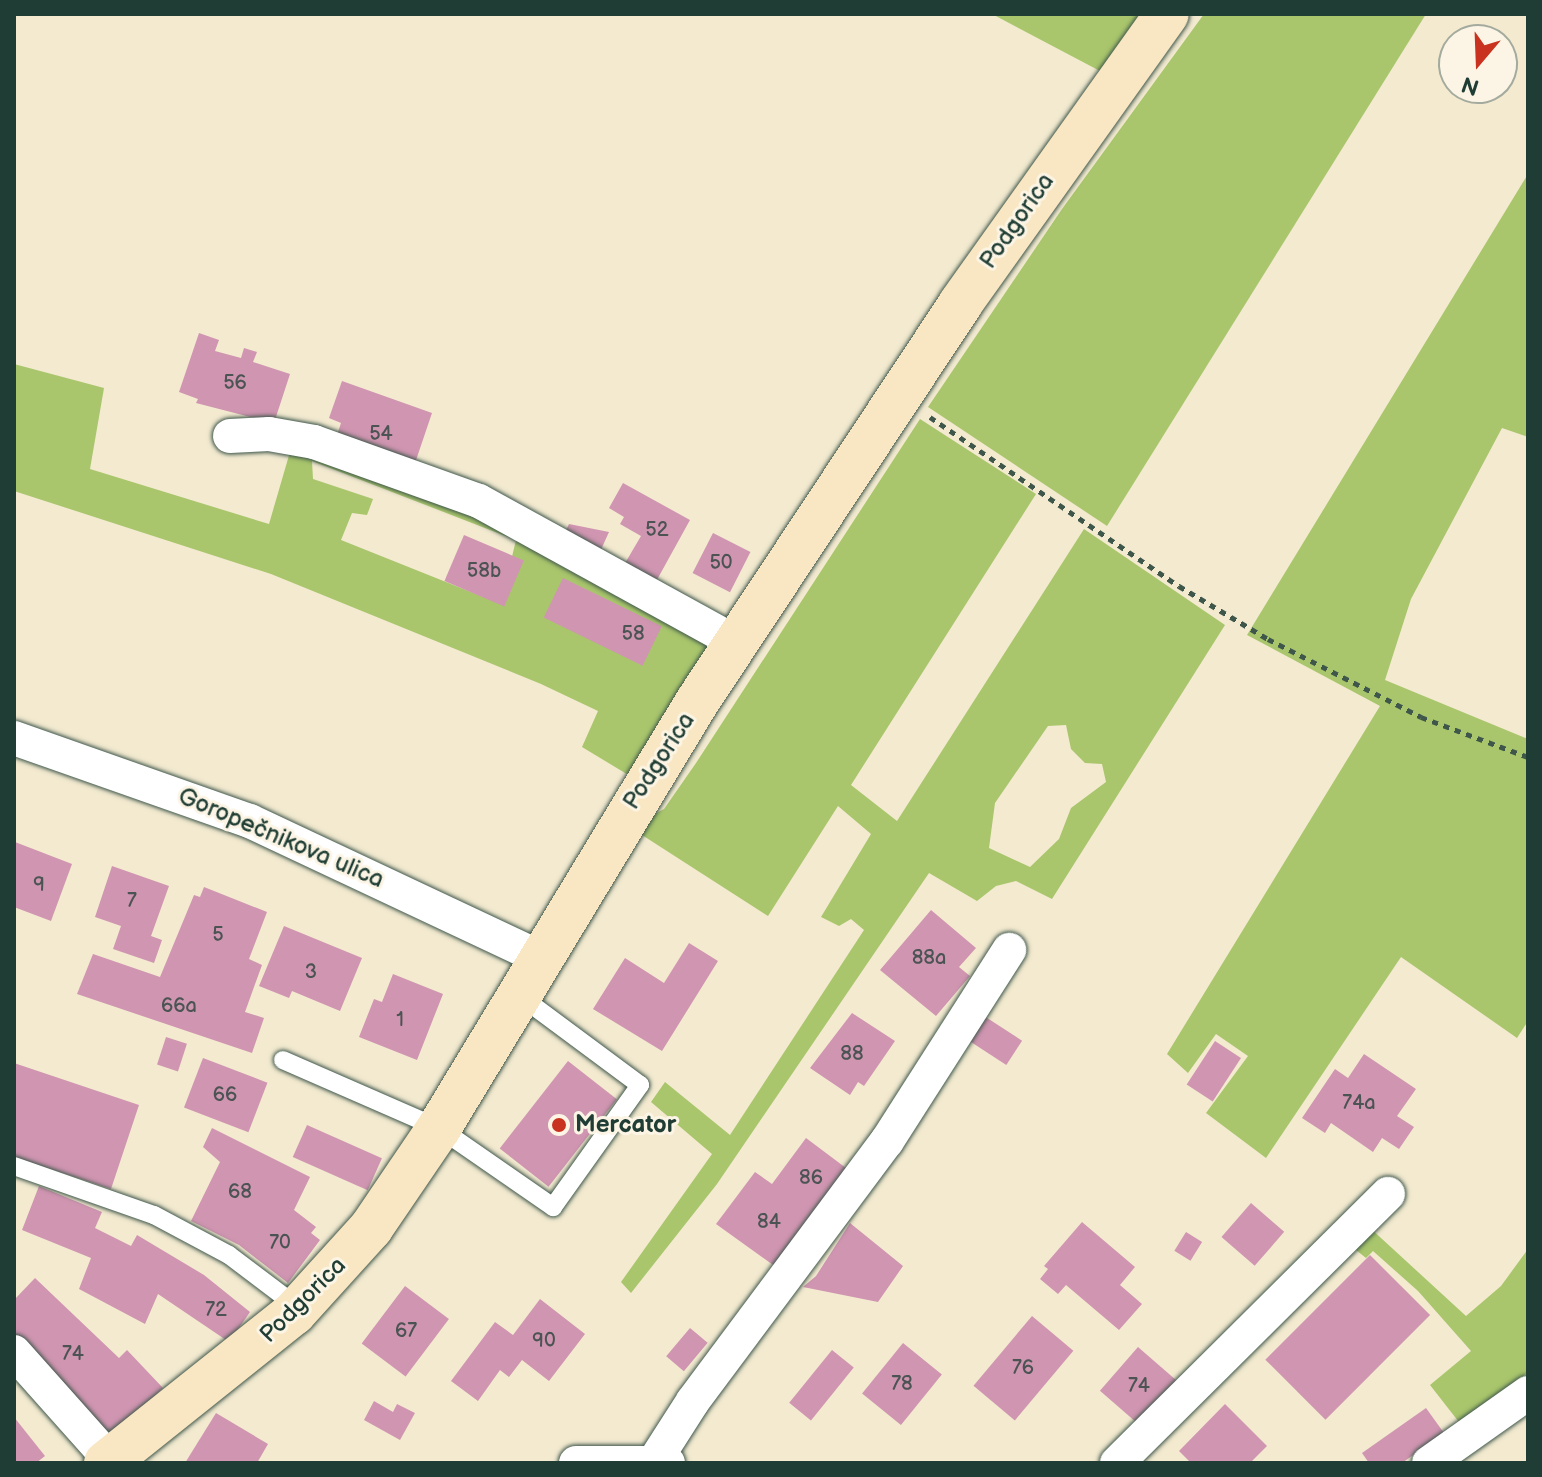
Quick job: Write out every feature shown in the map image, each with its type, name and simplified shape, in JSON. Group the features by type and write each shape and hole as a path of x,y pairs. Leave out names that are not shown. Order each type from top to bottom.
{"main road":[{"name":"Podgorica","path":"110,1462 299,1308 371,1228 439,1128 613,833 736,642 899,396 1167,14"}],"street":[{"path":"230,436 269,434 314,442 479,501 736,642"},
{"name":"Goropečnikova ulica","path":"14,738 250,821 541,958"},
{"path":"654,1462 693,1401 887,1141 1009,950"},
{"path":"1117,1463 1388,1194"},
{"path":"14,1352 110,1462"},
{"path":"1429,1463 1528,1393"},
{"path":"576,1463 668,1463"}],"lane":[{"path":"283,1060 439,1128 553,1207 640,1085 519,995"},
{"path":"14,1166 154,1215 229,1255 299,1308"}],"path":[{"path":"899,396 1179,586 1268,639 1421,717 1528,757"}],"green space":[{"path":"992,14 1142,14 1100,71"},
{"path":"1204,14 1426,14 1107,526 928,407 1062,209"},
{"path":"1528,174 1528,437 1502,428 1411,599 1385,680 1528,739 1528,1021 1517,1038 1401,957 1266,1158 1206,1113 1248,1056 1216,1034 1188,1073 1167,1054 1380,706 1247,635"},
{"path":"14,364 104,388 90,469 269,524 292,445 421,484 711,647 630,776 582,747 598,711 541,684 271,574 14,491","holes":["312,461 516,540 510,565 486,598 341,540 352,513 367,515 373,499 313,479"]},
{"path":"920,419 1036,494 851,785 897,821 1084,529 1225,625 1052,899 1016,881 996,886 977,901 929,873 717,1184 631,1293 621,1282 712,1154 651,1102 665,1082 730,1135 864,930 851,919 839,926 821,917 871,834 838,806 768,916 642,835 649,817 664,809","holes":["1066,725 1071,749 1085,763 1102,764 1106,782 1071,808 1059,839 1030,867 989,848 995,803 1048,726"]},
{"path":"1369,1227 1466,1316 1501,1286 1528,1249 1528,1372 1462,1426 1430,1385 1471,1351 1418,1291 1373,1251 1366,1258 1351,1246"}],"building":[{"path":"199,333 219,340 215,351 241,358 244,348 257,352 253,362 290,374 274,423 196,403 198,399 179,392"},
{"path":"342,381 432,413 412,472 334,444 341,423 329,418"},
{"path":"623,483 690,520 653,587 621,570 641,536 620,524 624,517 609,508"},
{"path":"569,524 609,532 599,554 563,536"},
{"path":"713,533 750,552 730,592 693,573"},
{"path":"464,535 524,560 504,606 444,581"},
{"path":"563,578 662,626 643,666 544,618"},
{"path":"15,842 72,864 51,921 14,907"},
{"path":"112,866 169,886 151,936 162,940 154,963 113,949 121,926 95,917"},
{"path":"204,887 267,912 249,959 262,965 245,1012 264,1018 252,1053 77,994 93,954 160,977 194,895 200,897"},
{"path":"931,910 976,948 959,967 970,976 936,1016 880,970"},
{"path":"284,926 362,958 340,1011 292,991 289,998 259,986"},
{"path":"689,943 718,961 662,1051 593,1009 625,958 664,983"},
{"path":"393,974 443,994 417,1060 359,1037 374,999 382,1002"},
{"path":"852,1013 895,1041 864,1086 858,1082 850,1095 810,1068"},
{"path":"981,1014 1022,1041 1006,1065 965,1038"},
{"path":"166,1037 187,1044 178,1071 157,1065"},
{"path":"1215,1041 1241,1058 1213,1101 1187,1085"},
{"path":"1364,1054 1416,1089 1397,1116 1414,1127 1399,1149 1382,1138 1373,1152 1331,1123 1325,1133 1302,1118 1335,1069 1348,1078"},
{"path":"203,1058 267,1083 248,1132 184,1107"},
{"name":"Mercator","path":"568,1061 617,1099 549,1187 500,1148"},
{"path":"14,1063 139,1105 111,1189 14,1157"},
{"path":"307,1125 382,1158 368,1190 293,1157"},
{"path":"212,1128 310,1177 294,1210 316,1227 311,1233 320,1240 288,1283 239,1245 191,1221 220,1162 203,1147"},
{"path":"806,1138 850,1171 783,1272 716,1224 755,1172 772,1184"},
{"path":"39,1186 102,1212 95,1228 131,1246 137,1235 204,1275 250,1312 229,1342 158,1294 145,1324 79,1289 91,1258 22,1230"},
{"path":"1251,1203 1284,1232 1255,1266 1221,1237"},
{"path":"1082,1222 1135,1267 1120,1285 1142,1304 1119,1330 1066,1285 1058,1294 1040,1279 1048,1269 1044,1266"},
{"path":"850,1223 903,1266 878,1302 803,1287 816,1276"},
{"path":"1186,1232 1202,1242 1190,1261 1174,1251"},
{"path":"1370,1255 1430,1315 1325,1420 1265,1360"},
{"path":"35,1278 119,1358 127,1350 163,1388 112,1437 14,1336 14,1300"},
{"path":"405,1286 449,1319 406,1377 362,1344"},
{"path":"540,1299 585,1334 549,1381 522,1360 509,1377 500,1370 478,1401 451,1381 495,1322 513,1335"},
{"path":"1032,1316 1073,1351 1015,1420 974,1386"},
{"path":"690,1328 708,1343 684,1371 666,1356"},
{"path":"903,1343 942,1374 901,1425 862,1394"},
{"path":"1138,1347 1178,1382 1140,1426 1100,1391"},
{"path":"832,1350 854,1368 811,1420 789,1403"},
{"path":"374,1401 393,1412 397,1404 415,1413 400,1440 364,1420"},
{"path":"1225,1404 1267,1446 1250,1463 1191,1463 1179,1451"},
{"path":"1426,1408 1444,1433 1402,1463 1369,1463 1362,1453"},
{"path":"216,1413 268,1444 257,1463 185,1463"},
{"path":"14,1417 45,1456 36,1463 14,1463"}],"place":[{"name":"Mercator","path":"559,1125"}]}
